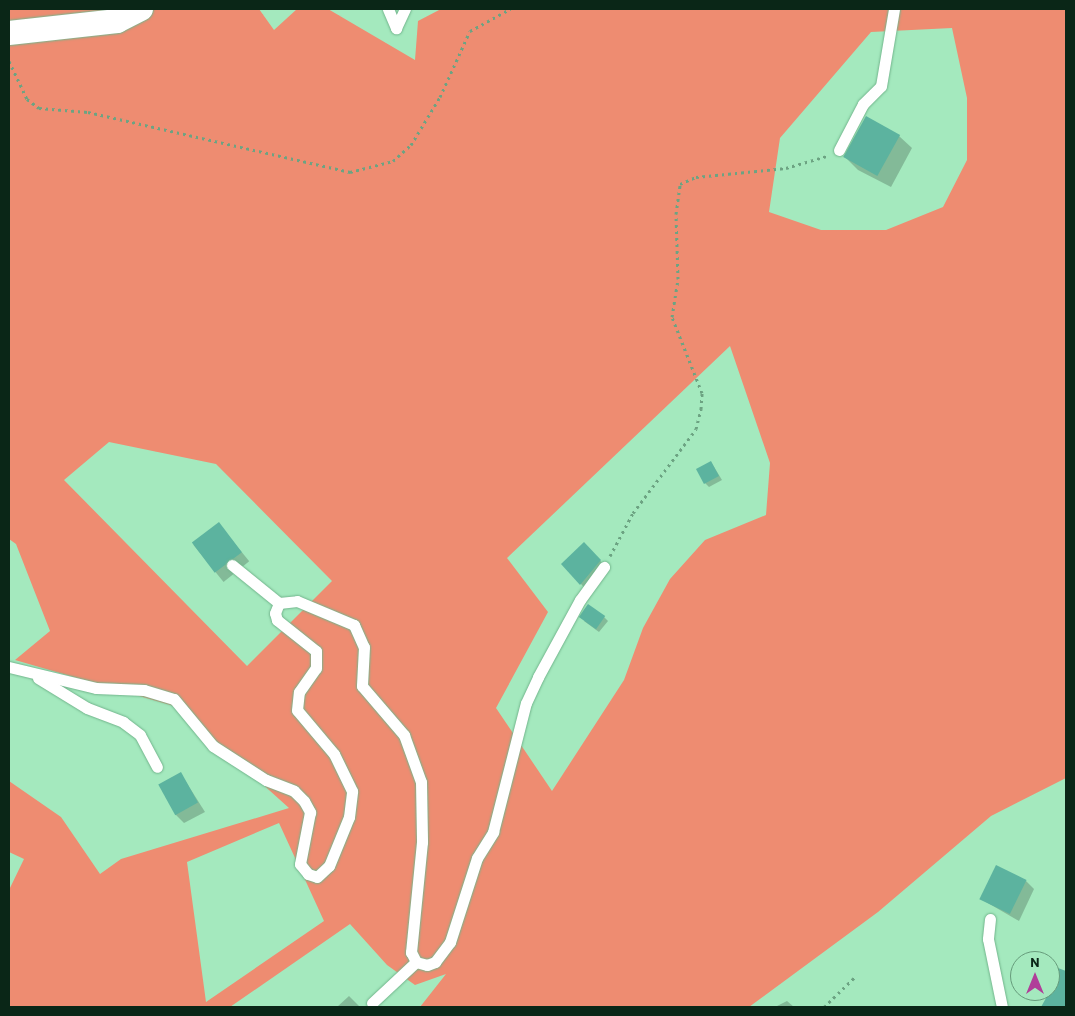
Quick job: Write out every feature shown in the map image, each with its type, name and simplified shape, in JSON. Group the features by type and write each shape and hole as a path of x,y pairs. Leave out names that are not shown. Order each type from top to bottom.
{"street":[{"path":"9,33 116,21 141,9"}],"lane":[{"path":"388,9 396,28 405,9"},
{"path":"839,150 863,104 881,86 894,9"},
{"path":"232,565 279,604 297,601 354,625 364,647 362,686 404,735 415,760 422,808 410,927 411,952 416,962"},
{"path":"372,1003 416,962 435,962 450,942 477,858 493,832 504,801 526,703 580,600 604,567"},
{"path":"9,668 174,699 213,746 266,780 294,791 304,801 310,812 300,864 308,874 318,877 329,866 350,817 352,791 334,754 297,710 299,692 318,660 311,646 277,620 279,604"},
{"path":"27,672 87,708 123,722 140,735 157,767"},
{"path":"990,919 989,946 1002,1007"}],"path":[{"path":"9,62 26,100 39,108 88,112 350,172 393,160 411,145 440,97 470,31 510,9"},
{"path":"604,567 633,513 696,429 701,410 702,393 672,317 678,279 676,214 680,184 696,177 786,168 839,150"},
{"path":"824,1007 856,976"}],"shaded area":[{"path":"9,9 259,9 274,30 297,9 328,9 415,60 418,21 441,9 1066,9 1066,778 991,816 878,912 749,1007 420,1007 446,974 415,985 387,965 350,924 230,1007 9,1007 9,890 24,859 9,852 9,781 61,817 100,874 121,859 289,808 177,707 15,660 50,631 16,544 9,539","holes":["952,28 967,98 967,160 943,207 886,230 821,230 769,212 780,138 871,32","730,346 770,463 766,515 705,540 670,579 643,628 624,680 552,791 496,708 548,612 507,558","109,442 216,464 332,581 247,666 64,480","279,823 324,921 206,1002 187,862"]}],"building":[{"path":"866,116 900,135 877,176 843,157"},
{"path":"711,461 719,476 704,484 696,469"},
{"path":"219,522 242,552 215,573 192,542"},
{"path":"584,542 601,560 580,585 561,564"},
{"path":"588,604 605,616 596,629 579,617"},
{"path":"181,772 198,803 175,815 158,785"},
{"path":"996,865 1027,880 1010,914 979,899"},
{"path":"1060,969 1066,971 1066,1007 1041,1007 1044,1001 1060,1001"}]}
